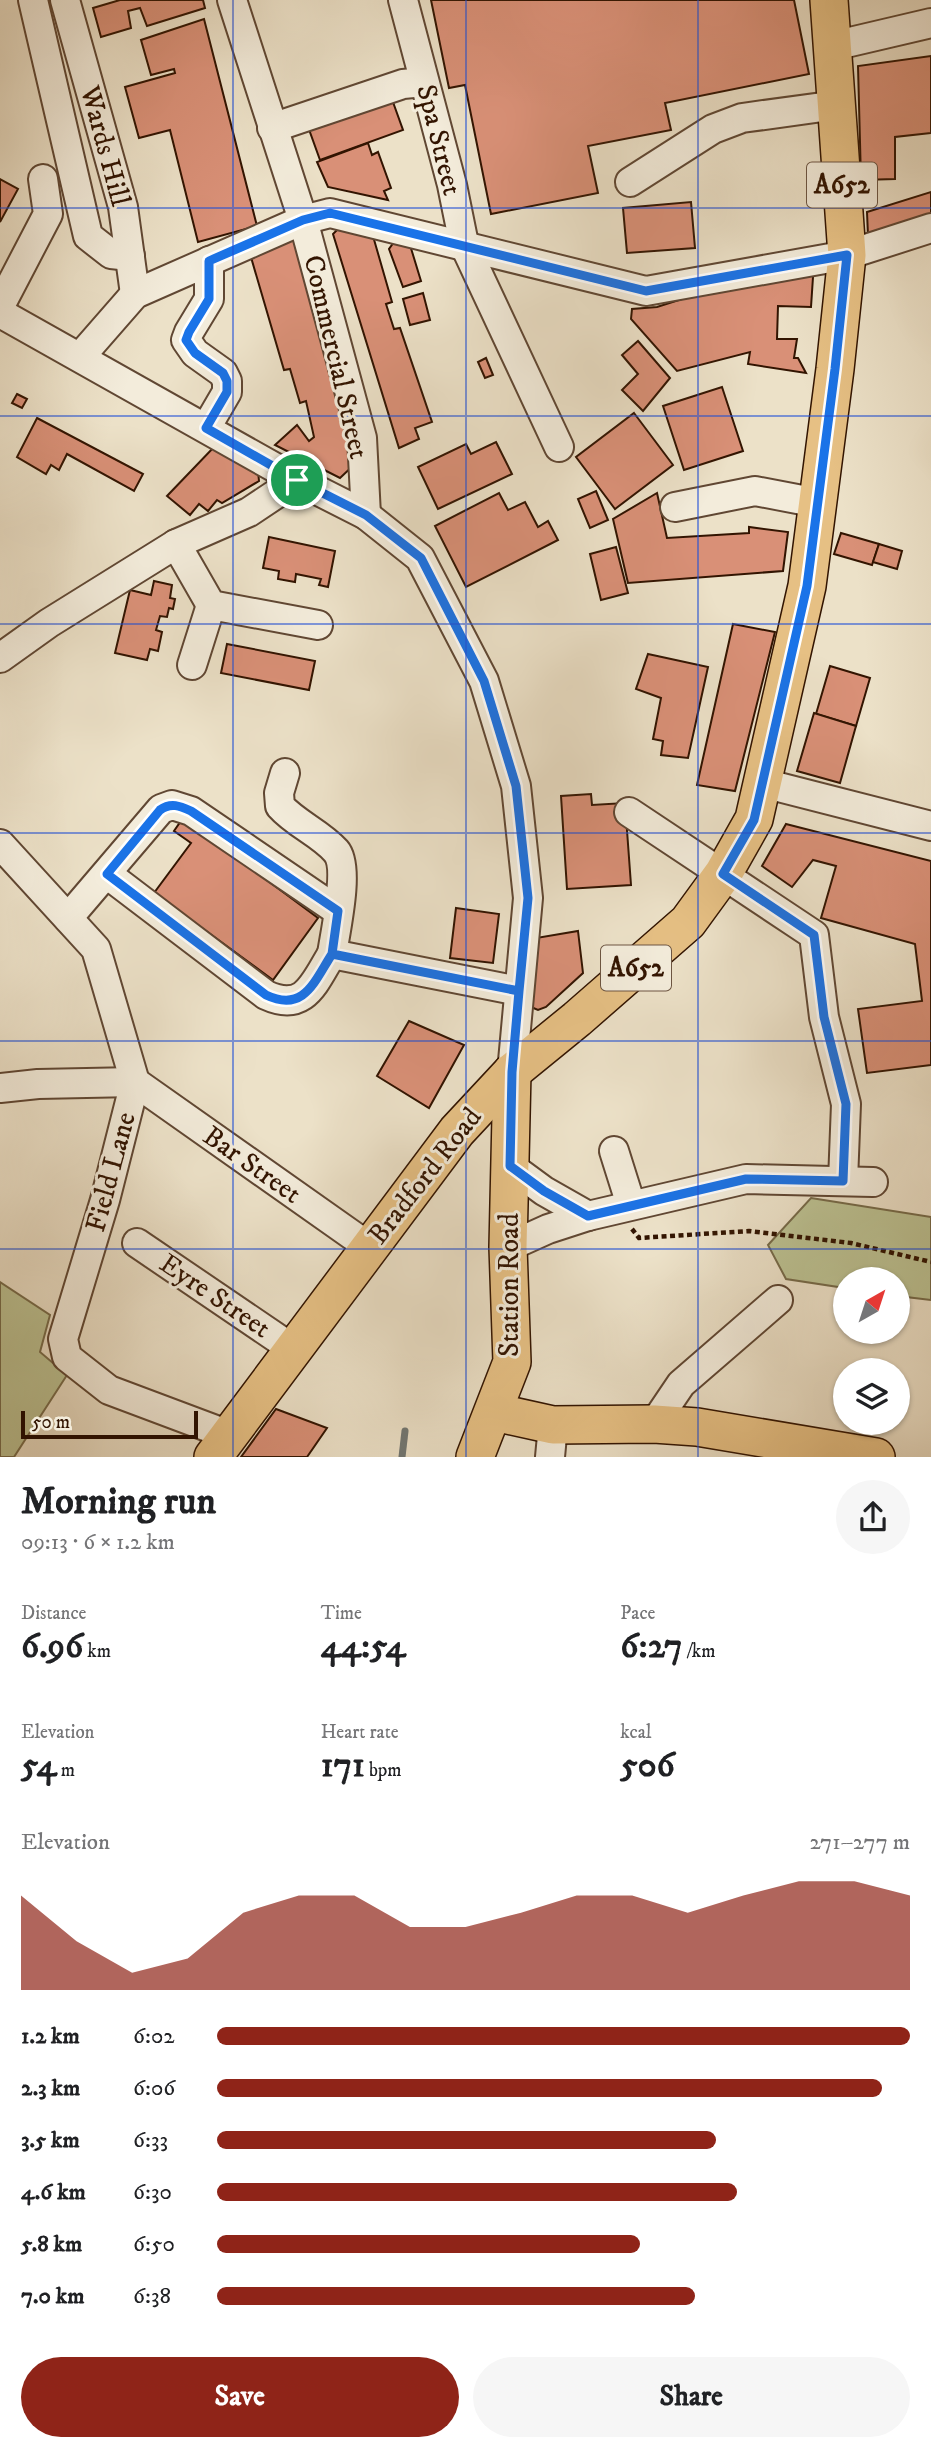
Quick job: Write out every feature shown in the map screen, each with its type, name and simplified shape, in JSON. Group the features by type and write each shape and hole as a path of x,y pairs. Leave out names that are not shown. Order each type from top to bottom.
{"main road":[{"name":"Bradford Road","path":"221,1446 457,1131 512,1072 688,922 723,874 754,820 807,586 847,255 829,0"},
{"name":"Station Road","path":"475,1457 512,1362 508,1247 512,1072"},
{"path":"494,1412 552,1441 654,1424 697,1427 876,1457"}],"street":[{"path":"33,0 88,236 111,254 130,256"},
{"name":"Wards Hill","path":"65,0 123,207 135,294"},
{"name":"Commercial Street","path":"232,0 303,220 362,438 366,515"},
{"name":"Spa Street","path":"403,0 452,185 464,244 559,447"},
{"path":"833,46 931,23"},
{"path":"272,128 403,84 424,82"},
{"path":"630,182 713,128 742,118 837,105"},
{"path":"43,179 48,214 4,319 80,357 297,480 366,515 421,558 484,681 516,786 528,898 512,1072"},
{"path":"80,357 135,294 303,220 330,213 646,291 847,255 931,228"},
{"path":"206,428 227,392 227,381 223,373 195,353 186,340 209,299 209,261"},
{"path":"0,658 49,623 176,544 249,512 297,480"},
{"path":"675,507 755,491 818,503"},
{"path":"176,544 211,606 192,665"},
{"path":"211,606 318,625"},
{"path":"107,874 266,995 278,1001 299,999 306,994 332,954 342,873 341,858 329,845 280,806 279,793 285,772"},
{"path":"763,783 931,827"},
{"path":"68,918 160,810 172,805 191,811 338,911"},
{"path":"629,812 814,935 824,1017 846,1104 843,1181"},
{"name":"Field Lane","path":"0,844 96,949 135,1082 105,1200 63,1339 67,1357 109,1390 221,1446"},
{"path":"332,954 519,991"},
{"path":"0,1088 38,1084 135,1082"},
{"name":"Bar Street","path":"135,1082 369,1247"},
{"path":"614,1151 624,1207"},
{"path":"510,1166 544,1191 588,1216"},
{"path":"508,1247 548,1229 588,1216 746,1179 873,1182"},
{"name":"Eyre Street","path":"137,1243 293,1349"},
{"path":"654,1424 681,1384 778,1300"}],"path":[{"path":"624,1207 639,1238 749,1231 851,1243 931,1262"}],"green space":[{"path":"811,1198 931,1217 931,1300 910,1297 910,1267 833,1267 833,1286 786,1279 768,1245"},
{"path":"0,1282 50,1315 40,1352 67,1375 14,1457 0,1457"}],"building":[{"path":"120,0 203,0 205,8 147,26 140,8 128,11 131,28 101,37 93,8"},
{"path":"431,0 794,0 809,74 665,103 671,130 588,146 598,193 491,214 465,85 449,88"},
{"path":"204,19 257,226 198,242 170,130 139,138 125,87 175,73 174,69 151,75 141,40"},
{"path":"931,56 931,133 895,137 895,179 861,180 858,66"},
{"path":"389,91 403,130 320,160 306,121"},
{"path":"368,143 372,155 378,152 391,188 384,191 388,200 328,187 317,162"},
{"path":"0,179 18,189 0,222"},
{"path":"931,192 931,217 868,236 867,212"},
{"path":"691,202 695,248 627,253 623,208"},
{"path":"338,229 373,236 392,302 386,304 394,329 400,328 432,422 415,428 419,439 399,448 333,234"},
{"path":"294,235 357,462 340,478 275,445 297,425 309,441 314,437 306,401 300,403 290,369 284,370 248,247"},
{"path":"394,242 410,245 421,281 403,287 389,249"},
{"path":"810,272 813,277 811,307 778,306 777,339 797,339 794,358 798,358 806,373 748,364 750,352 677,371 631,319 632,309 657,307 751,277"},
{"path":"423,293 430,320 410,325 403,299"},
{"path":"638,341 670,378 643,411 622,390 638,374 622,355"},
{"path":"486,358 493,375 485,378 478,362"},
{"path":"722,387 743,451 684,470 663,406"},
{"path":"17,394 27,399 22,408 12,403"},
{"path":"634,413 673,465 615,509 576,457"},
{"path":"37,418 143,474 134,491 67,454 59,470 51,465 46,474 17,457"},
{"path":"496,442 512,474 438,509 418,467 466,444 471,454"},
{"path":"214,447 258,471 259,481 222,503 217,500 208,511 199,504 190,515 167,496"},
{"path":"596,491 608,520 590,528 578,499"},
{"path":"499,493 508,510 525,502 538,527 548,521 558,540 466,587 435,526"},
{"path":"657,493 667,538 749,533 749,527 788,532 783,571 628,583 613,519"},
{"path":"841,533 879,544 872,565 834,554"},
{"path":"269,537 335,551 328,587 319,585 321,579 296,574 295,582 278,579 279,571 263,568"},
{"path":"879,544 902,551 897,569 873,562"},
{"path":"616,547 628,593 601,600 590,554"},
{"path":"154,581 172,585 170,598 175,599 173,609 169,608 167,617 160,616 156,630 162,632 158,651 150,649 147,660 115,653 130,590 151,595"},
{"path":"733,624 775,632 735,791 697,785"},
{"path":"227,644 315,661 309,690 221,673"},
{"path":"648,654 708,667 688,758 661,755 663,741 653,739 661,698 636,689"},
{"path":"830,666 870,678 856,726 816,714"},
{"path":"814,713 856,726 840,783 797,771"},
{"path":"591,794 592,805 625,803 631,885 567,889 561,796"},
{"path":"183,818 318,918 273,980 154,893 191,843 174,831"},
{"path":"786,824 931,861 931,1065 867,1073 858,1009 922,1001 915,944 821,918 836,866 813,860 792,887 762,866"},
{"path":"456,908 499,914 493,963 450,958"},
{"path":"578,931 583,973 546,1007 538,1010 531,1007 536,938"},
{"path":"409,1021 464,1045 429,1108 377,1076"},
{"path":"276,1409 327,1428 307,1457 241,1457"}],"waterway":[{"path":"402,1457 405,1431"}],"route":[{"path":"297,480 206,428 227,392 227,381 223,373 195,353 186,340 209,299 209,261 303,220 330,213 646,291 847,255 807,586 754,820 723,874 814,935 824,1017 846,1104 843,1181 746,1179 588,1216 544,1191 510,1166 512,1072 519,991 426,973 332,954 306,994 299,999 278,1001 266,995 107,874 160,810 165,806 180,806 338,911 332,954 519,991 528,898 516,786 484,681 421,558 366,515 297,480"}]}
